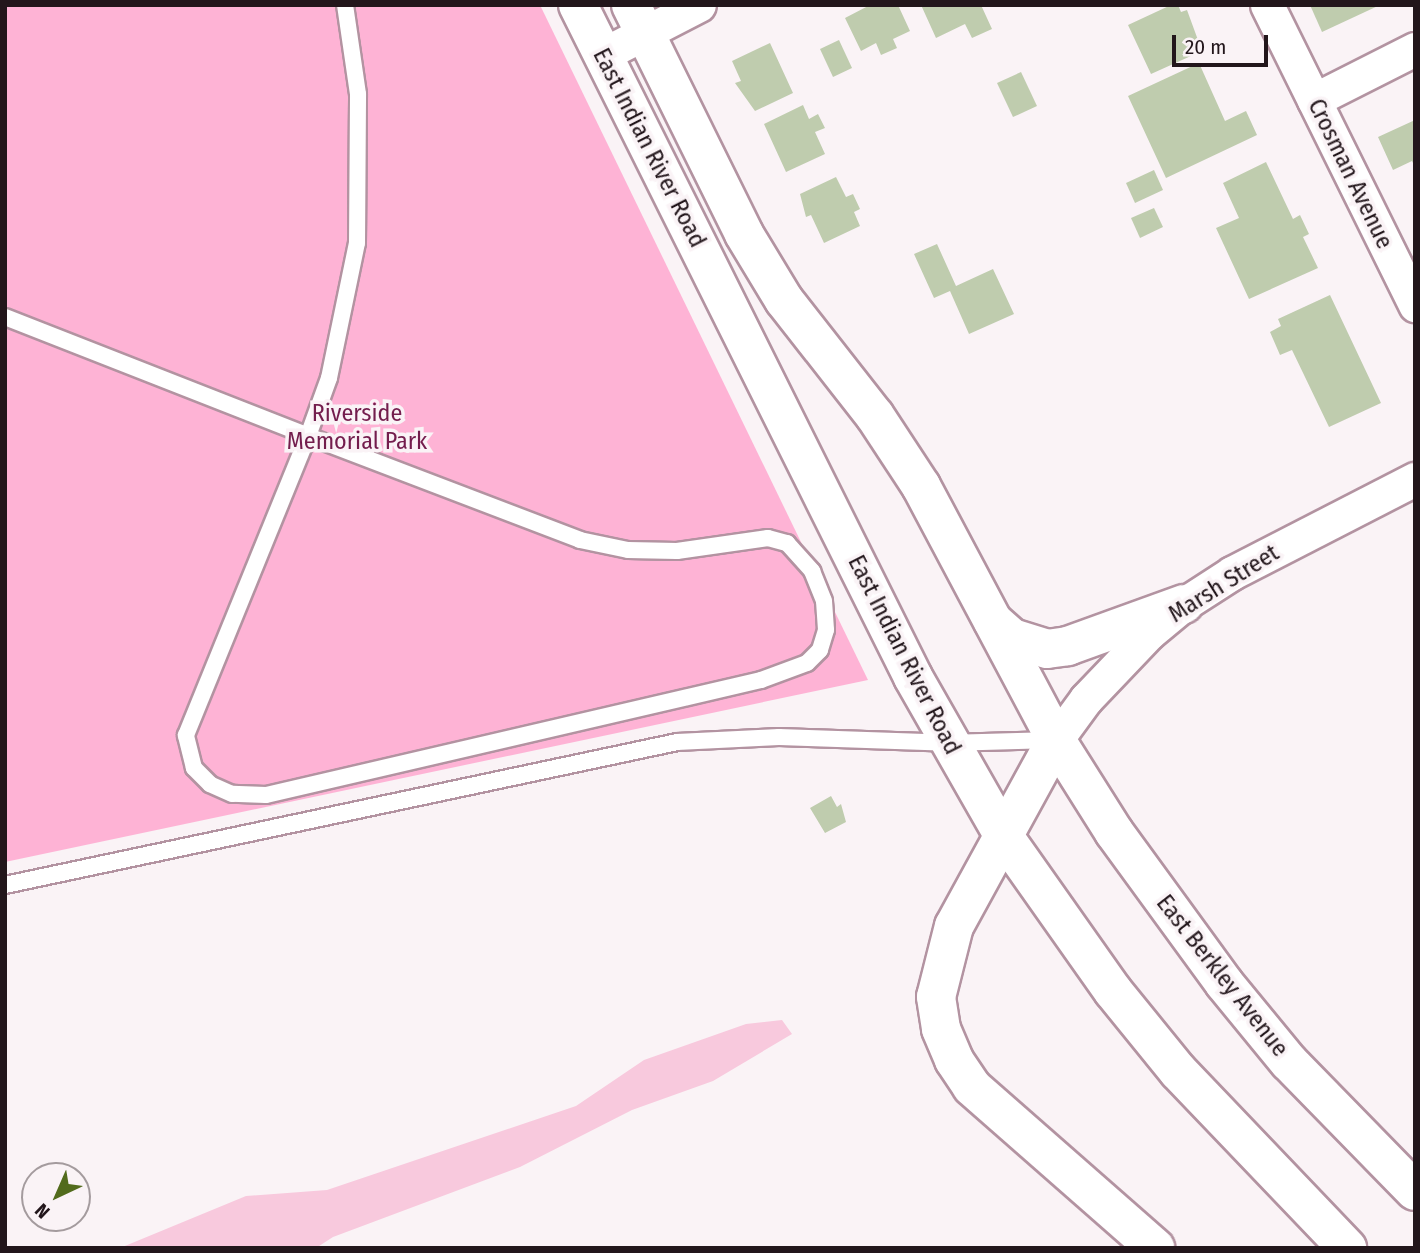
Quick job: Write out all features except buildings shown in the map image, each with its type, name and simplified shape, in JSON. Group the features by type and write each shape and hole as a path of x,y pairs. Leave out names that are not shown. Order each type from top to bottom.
{"main road":[{"name":"East Indian River Road","path":"578,5 947,743 1005,838"},
{"name":"East Indian River Road","path":"638,19 744,234 784,300 875,416 921,486 1056,740"},
{"path":"993,621 1012,638 1047,649 1068,646 1184,604"},
{"name":"Marsh Street","path":"1005,838 1056,740"},
{"name":"East Berkley Avenue","path":"1056,740 1114,832 1224,983 1289,1062 1415,1191"},
{"path":"1155,1248 972,1087 954,1060 941,1029 936,997 941,965 954,926 1005,838 1113,991 1178,1071 1347,1248"}],"street":[{"path":"602,55 638,19 699,5"},
{"name":"Crosman Avenue","path":"1266,5 1415,304"},
{"path":"1314,100 1415,49"},
{"name":"Marsh Street","path":"1056,740 1122,661 1184,604 1233,573 1415,479"}],"lane":[{"path":"5,317 308,436 580,540 628,550 677,551 768,538 787,543 812,571 824,601 826,630 820,650 807,663 761,680 265,795 232,794 210,784 194,768 186,735 308,436 329,378 357,243 358,94 345,5"},
{"path":"5,885 677,742 779,737 947,743 1056,740"}],"green space":[{"name":"Riverside Memorial Park","path":"5,5 540,5 868,680 5,862"}],"shaded area":[{"path":"782,1020 792,1034 713,1081 632,1110 520,1167 333,1237 316,1248 120,1248 246,1196 327,1190 576,1106 644,1060 746,1024"}]}
